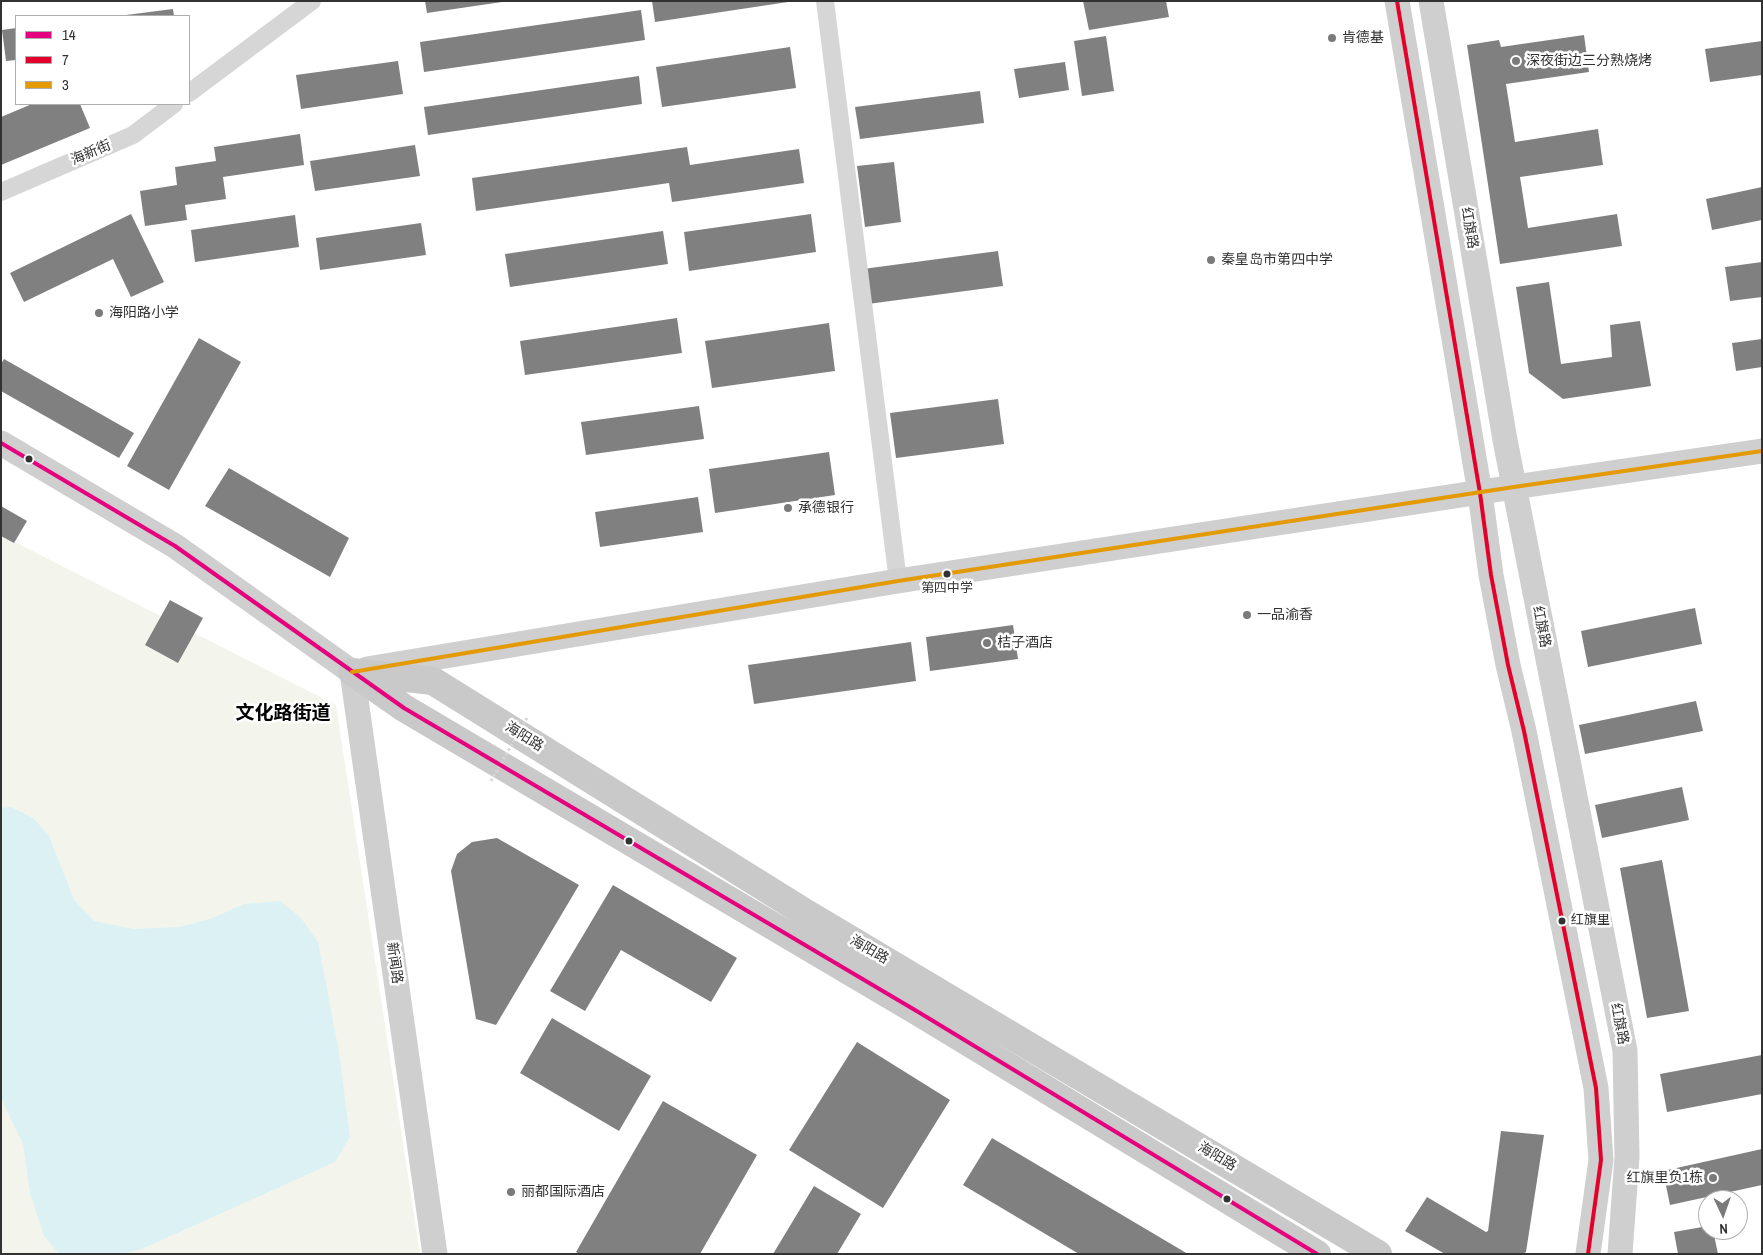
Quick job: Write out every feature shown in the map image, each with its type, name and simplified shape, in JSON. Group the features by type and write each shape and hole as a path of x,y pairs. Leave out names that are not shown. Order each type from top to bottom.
{"main road":[{"path":"1397,1 1508,665 1524,731 1596,1088 1601,1160 1588,1254"},
{"name":"红旗路","path":"1431,1 1514,487 1625,1051 1628,1157 1620,1254"},
{"name":"海阳路","path":"1,443 175,546 404,708 912,1008 1317,1254"},
{"path":"352,672 898,581 1762,451"},
{"name":"海阳路","path":"352,672 433,681 804,912 1378,1254"},
{"name":"新闻路","path":"352,672 435,1254"}],"street":[{"path":"190,92 312,1"},
{"path":"825,1 898,581"},
{"name":"海新街","path":"1,192 132,135 173,105"}],"path":[{"path":"491,781 527,718"}],"shaded area":[{"path":"1,535 336,705 420,1254 1,1254"},
{"path":"11,807 33,818 49,836 74,900 94,921 133,929 179,927 213,918 244,904 280,901 301,918 318,942 339,1052 350,1137 335,1162 142,1249 121,1254 59,1254 44,1236 30,1193 23,1144 1,1098 1,808"}],"building":[{"path":"425,1 502,1 502,2 427,13"},
{"path":"652,1 788,1 788,2 655,22"},
{"path":"1083,1 1166,1 1169,17 1089,30"},
{"path":"173,9 174,15 126,15"},
{"path":"641,10 645,40 424,72 420,42"},
{"path":"15,28 15,60 6,61 2,30"},
{"path":"1584,35 1589,72 1506,84 1515,142 1598,129 1603,165 1520,177 1528,228 1617,214 1622,246 1500,264 1467,45 1499,40 1501,47"},
{"path":"1106,36 1114,91 1082,96 1074,41"},
{"path":"1762,41 1762,75 1710,82 1705,49"},
{"path":"790,47 796,88 662,107 656,67"},
{"path":"398,61 403,94 301,109 296,75"},
{"path":"1065,62 1069,90 1019,98 1014,69"},
{"path":"639,76 642,104 428,135 424,107"},
{"path":"980,91 984,123 860,139 855,107"},
{"path":"30,105 80,105 90,128 1,165 1,117"},
{"path":"300,134 304,165 223,177 226,199 185,205 187,220 145,226 140,191 177,185 175,167 216,161 214,147"},
{"path":"415,145 420,176 315,191 310,161"},
{"path":"687,147 690,165 799,149 804,183 672,202 669,183 476,211 472,178"},
{"path":"894,162 901,222 865,227 857,166"},
{"path":"1762,187 1762,220 1712,230 1706,199"},
{"path":"131,214 164,282 131,297 113,259 24,302 10,273"},
{"path":"811,214 816,252 689,271 684,232"},
{"path":"295,215 299,247 195,262 191,230"},
{"path":"421,223 426,255 320,270 316,238"},
{"path":"663,231 668,264 510,287 505,254"},
{"path":"998,251 1003,286 868,304 863,269"},
{"path":"1762,262 1762,297 1730,301 1725,267"},
{"path":"1549,282 1561,364 1612,357 1610,325 1640,321 1651,386 1563,399 1529,373 1516,287"},
{"path":"677,318 682,353 525,375 520,341"},
{"path":"829,323 835,371 712,388 705,341"},
{"path":"199,338 241,362 169,490 127,466"},
{"path":"1762,339 1762,367 1736,371 1732,343"},
{"path":"4,359 134,433 119,458 1,391 1,364"},
{"path":"998,399 1004,444 896,458 890,413"},
{"path":"699,406 704,439 586,455 581,422"},
{"path":"829,452 835,495 715,513 709,469"},
{"path":"229,468 349,538 330,577 205,506"},
{"path":"698,497 703,532 600,547 595,512"},
{"path":"1,506 27,521 14,543 1,536"},
{"path":"170,600 203,618 178,663 145,645"},
{"path":"1695,608 1702,644 1588,667 1581,631"},
{"path":"1013,625 1018,659 930,671 926,637"},
{"path":"911,642 916,681 754,704 748,665"},
{"path":"1696,701 1703,731 1585,754 1579,725"},
{"path":"1682,787 1689,820 1602,838 1595,805"},
{"path":"497,838 579,885 496,1025 476,1019 451,871 457,854 472,842"},
{"path":"1662,860 1689,1011 1647,1018 1620,868"},
{"path":"613,885 737,958 711,1002 621,950 585,1011 550,991"},
{"path":"552,1018 651,1076 619,1131 520,1073"},
{"path":"857,1042 950,1100 883,1208 789,1150"},
{"path":"1762,1055 1762,1094 1667,1112 1660,1074"},
{"path":"663,1101 757,1155 700,1254 579,1254 576,1252"},
{"path":"1501,1131 1544,1135 1526,1252 1523,1254 1445,1254 1405,1231 1427,1197 1486,1232 1488,1231"},
{"path":"992,1138 1188,1254 1079,1254 963,1185"},
{"name":"红旗里负1栋","path":"1762,1149 1762,1185 1739,1190 1698,1190 1698,1199 1670,1205 1663,1171"},
{"path":"814,1186 861,1214 837,1254 773,1254"},
{"path":"1698,1228 1698,1240 1715,1240 1718,1254 1678,1254 1674,1232"}],"transit line":[{"name":"7","path":"1397,1 1480,493 1491,575 1596,1088 1601,1160 1588,1254"},
{"name":"14","path":"1,443 175,546 404,708 920,1013 1317,1254"},
{"name":"3","path":"352,672 898,581 1762,451"}],"place":[{"name":"肯德基","path":"1332,38"},
{"name":"深夜街边三分熟烧烤","path":"1516,61"},
{"name":"秦皇岛市第四中学","path":"1211,260"},
{"name":"海阳路小学","path":"99,313"},
{"name":"承德银行","path":"788,508"},
{"name":"第四中学","path":"947,574"},
{"name":"一品渝香","path":"1247,615"},
{"name":"桔子酒店","path":"987,643"},
{"name":"红旗里","path":"1562,921"},
{"name":"红旗里负1栋","path":"1713,1178"},
{"name":"丽都国际酒店","path":"511,1192"}],"district":[{"name":"文化路街道","path":"283,714"}]}
